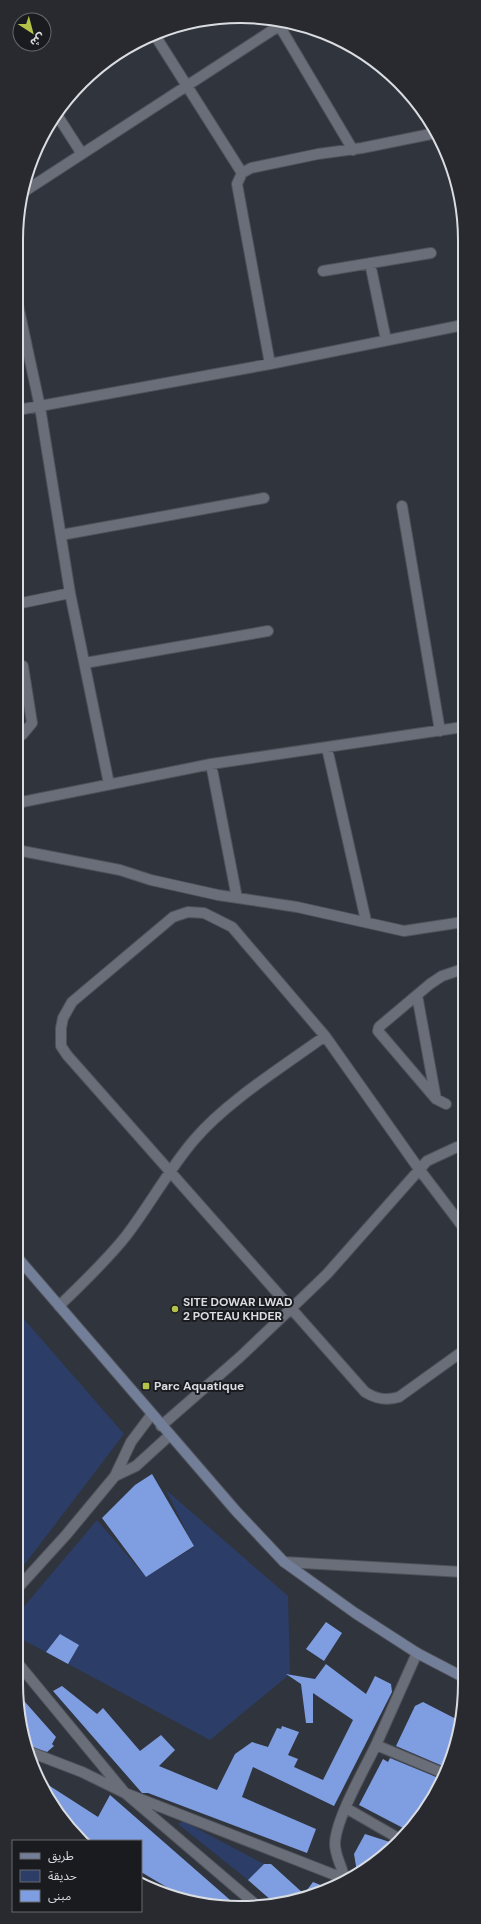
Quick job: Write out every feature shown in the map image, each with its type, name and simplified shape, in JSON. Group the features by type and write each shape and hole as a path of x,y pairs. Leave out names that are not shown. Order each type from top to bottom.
{"main road":[{"path":"23,1263 161,1426 260,1538 284,1562 355,1613 417,1653 458,1674"}],"street":[{"path":"29,188 276,26"},
{"path":"282,27 353,150"},
{"path":"158,40 242,173"},
{"path":"60,120 82,154"},
{"path":"270,364 237,184 242,173 251,168 276,162 353,150 430,134"},
{"path":"323,271 431,253"},
{"path":"370,263 386,340"},
{"path":"23,409 270,364 458,326"},
{"path":"23,328 40,407 70,594 109,784"},
{"path":"61,535 264,498"},
{"path":"402,506 440,731"},
{"path":"23,603 70,594"},
{"path":"84,664 268,630"},
{"path":"23,666 32,723 23,734"},
{"path":"23,802 211,764 458,728"},
{"path":"327,748 366,921"},
{"path":"211,764 237,898"},
{"path":"23,851 120,870 168,884 237,898 297,907 366,921 404,931 458,923"},
{"path":"458,1220 419,1169 325,1036 232,927 204,913 188,912 173,917 78,995 63,1018 60,1037 61,1046 67,1054 360,1387 371,1396 392,1399 405,1394 458,1355"},
{"path":"446,1104 436,1099 378,1031 379,1027 442,976 458,971"},
{"path":"417,995 436,1099"},
{"path":"59,1306 125,1237 151,1202 170,1171 194,1140 221,1114 325,1036"},
{"path":"161,1426 240,1357 327,1274 427,1161 436,1156 458,1149"},
{"path":"23,1582 115,1476 131,1442 152,1414"},
{"path":"115,1476 141,1462 170,1435"},
{"path":"284,1562 458,1572"},
{"path":"343,1875 335,1845 335,1836 346,1808 417,1653"},
{"path":"23,1669 125,1793 251,1901"},
{"path":"376,1745 439,1773"},
{"path":"35,1754 82,1772 125,1793 340,1877"},
{"path":"346,1808 395,1836"}],"green space":[{"path":"23,1318 124,1434 23,1566"},
{"path":"166,1490 288,1596 290,1674 210,1740 23,1640 23,1608 97,1520 146,1577 194,1547"},
{"path":"183,1821 264,1864 248,1880 178,1824"}],"building":[{"path":"152,1474 194,1546 146,1577 102,1518 135,1485"},
{"path":"326,1622 342,1633 324,1661 306,1649"},
{"path":"60,1634 79,1645 68,1664 46,1652"},
{"path":"326,1664 366,1694 375,1676 391,1684 392,1692 334,1806 253,1767 242,1797 316,1829 307,1853 148,1793 142,1793 53,1691 62,1686 97,1714 103,1708 140,1751 161,1735 175,1750 159,1766 217,1790 235,1754 252,1742 268,1747 277,1728 281,1729 282,1726 299,1732 288,1755 298,1759 294,1767 323,1780 353,1720 313,1693 313,1723 306,1723 301,1684 286,1674 315,1679"},
{"path":"23,1700 56,1737 52,1744 54,1746 47,1752 33,1748 27,1726"},
{"path":"423,1702 455,1718 451,1740 442,1766 396,1746 415,1706"},
{"path":"390,1758 437,1777 413,1816 403,1828 359,1805 383,1759 388,1762"},
{"path":"48,1785 98,1817 110,1795 231,1901 198,1897 168,1888 142,1873 142,1840 90,1840 68,1816"},
{"path":"365,1834 389,1842 373,1856 356,1867 354,1854"},
{"path":"264,1864 271,1864 302,1892 270,1899 248,1880"},
{"path":"313,1882 321,1885 307,1890"}],"place":[{"name":"SITE DOWAR LWAD 2 POTEAU KHDER","path":"175,1309"},
{"name":"Parc Aquatique","path":"146,1386"}]}
